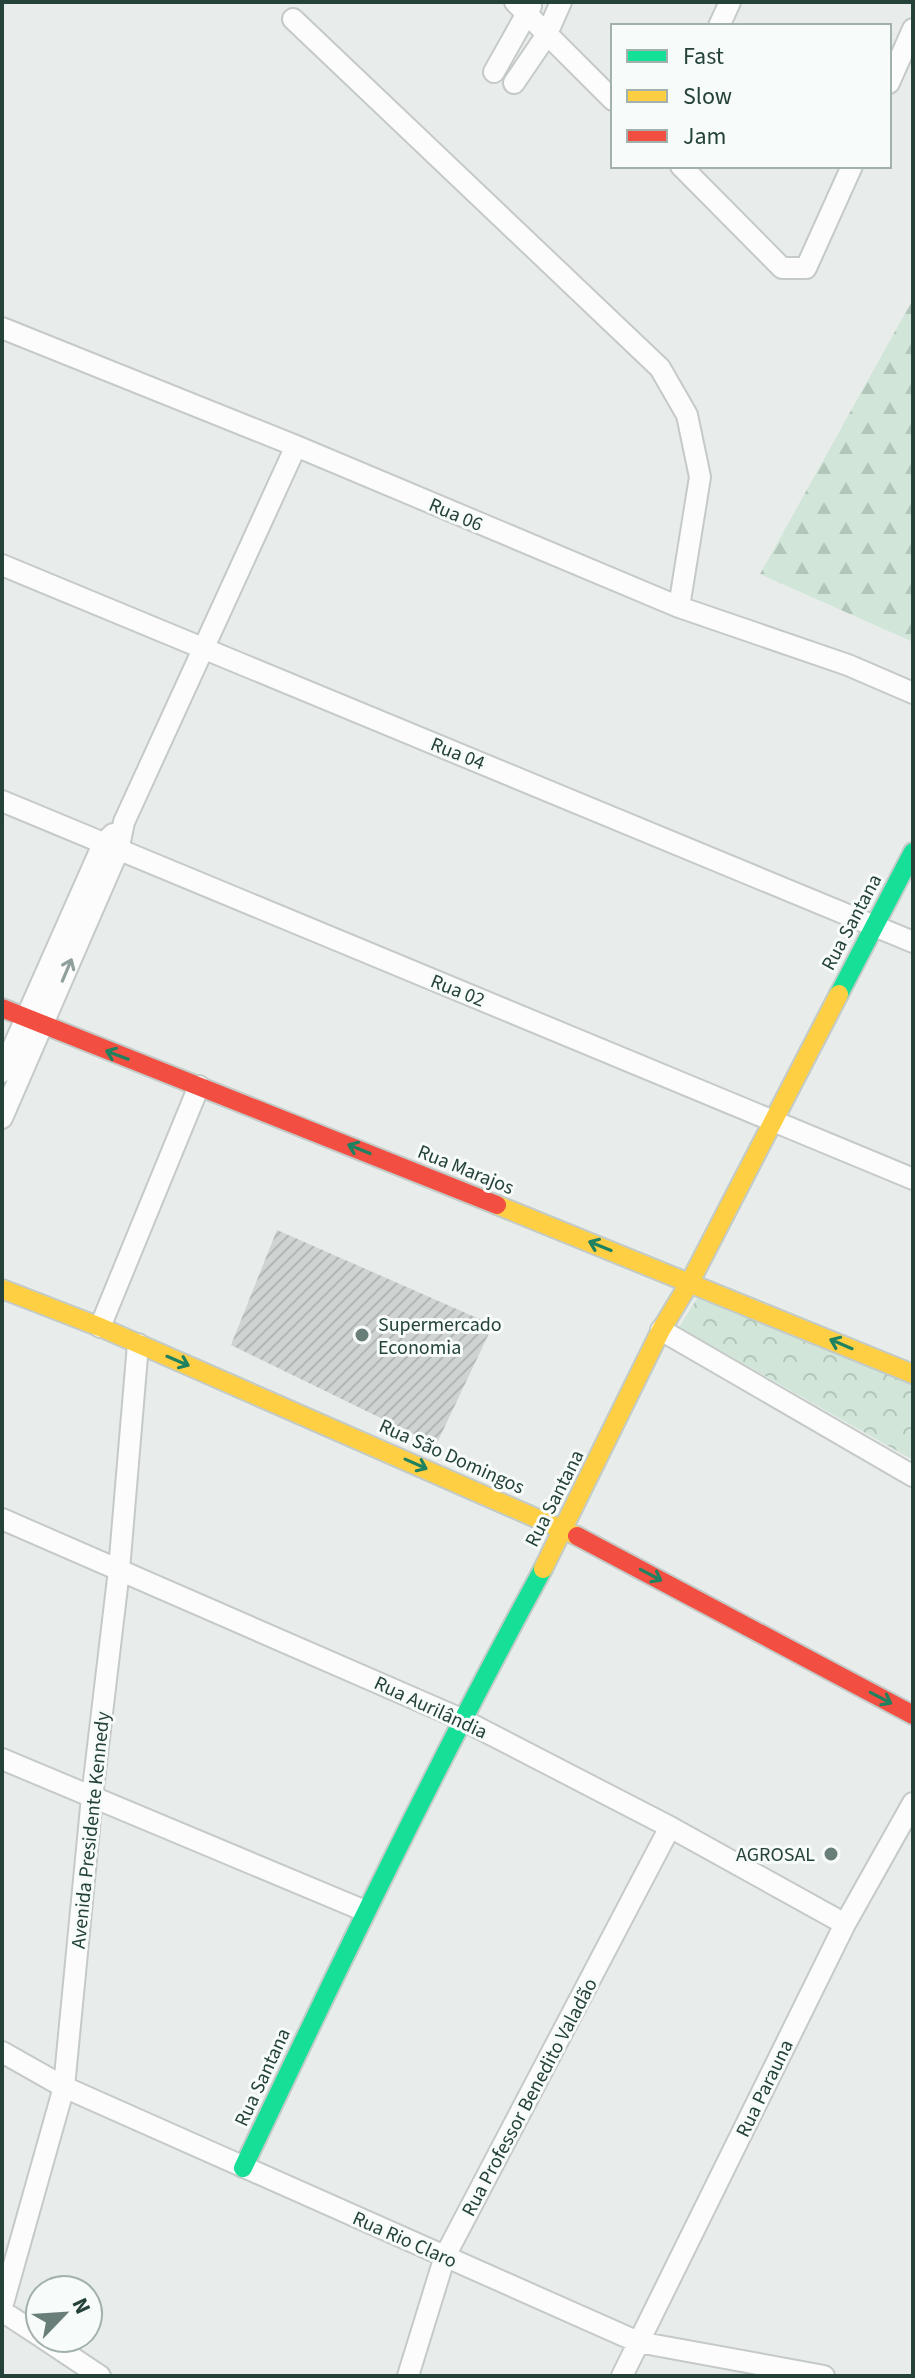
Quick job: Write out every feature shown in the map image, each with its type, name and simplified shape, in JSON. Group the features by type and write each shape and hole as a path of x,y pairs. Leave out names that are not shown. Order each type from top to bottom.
{"street":[{"path":"514,83 546,36 561,2"},
{"path":"720,24 730,2"},
{"path":"494,72 525,6 546,36 611,98"},
{"path":"293,19 660,368 687,415 700,477 679,607"},
{"path":"891,78 913,29"},
{"path":"683,168 782,268 806,268 851,168"},
{"name":"Rua 06","path":"2,328 296,446 679,607 848,665 913,693"},
{"path":"2,1118 34,1022 296,446"},
{"name":"Rua 04","path":"2,565 913,942"},
{"name":"Rua 02","path":"2,801 913,1179"},
{"name":"Rua Santana","path":"243,2168 365,1911 461,1719 564,1529 661,1330 690,1282 913,852"},
{"name":"Rua Marajos","path":"2,1008 913,1374"},
{"path":"2,1072 34,1022"},
{"path":"100,1327 199,1086"},
{"name":"Rua São Domingos","path":"2,1289 100,1327 564,1529 913,1715"},
{"path":"661,1330 913,1476"},
{"name":"Avenida Presidente Kennedy","path":"2,2309 64,2087 92,1797 119,1570 138,1344"},
{"name":"Rua Aurilândia","path":"2,1519 461,1719 670,1827 845,1924"},
{"path":"2,1759 365,1911"},
{"name":"Rua Parauna","path":"622,2376 845,1924 913,1803"},
{"name":"Rua Professor Benedito Valadão","path":"408,2376 445,2256 670,1827"},
{"name":"Rua Rio Claro","path":"2,2052 64,2087 638,2342 824,2376"},
{"path":"2,2309 24,2325"},
{"path":"67,2354 100,2376"}],"green space":[{"path":"913,299 913,642 760,574"},
{"path":"698,1297 913,1384 913,1460 679,1327"}],"building":[{"name":"Supermercado Economia","path":"277,1230 493,1325 436,1445 231,1345"}],"traffic: fast":[{"path":"839,994 913,852"},
{"path":"243,2168 389,1866 543,1569"}],"traffic: slow":[{"path":"543,1569 661,1330 690,1282 839,994"},
{"path":"497,1205 913,1374"},
{"path":"2,1289 100,1327 577,1536"}],"traffic: jam":[{"path":"2,1008 497,1205"},
{"path":"577,1536 913,1715"}],"place":[{"name":"Supermercado Economia","path":"362,1335"},
{"name":"AGROSAL","path":"831,1854"}]}
